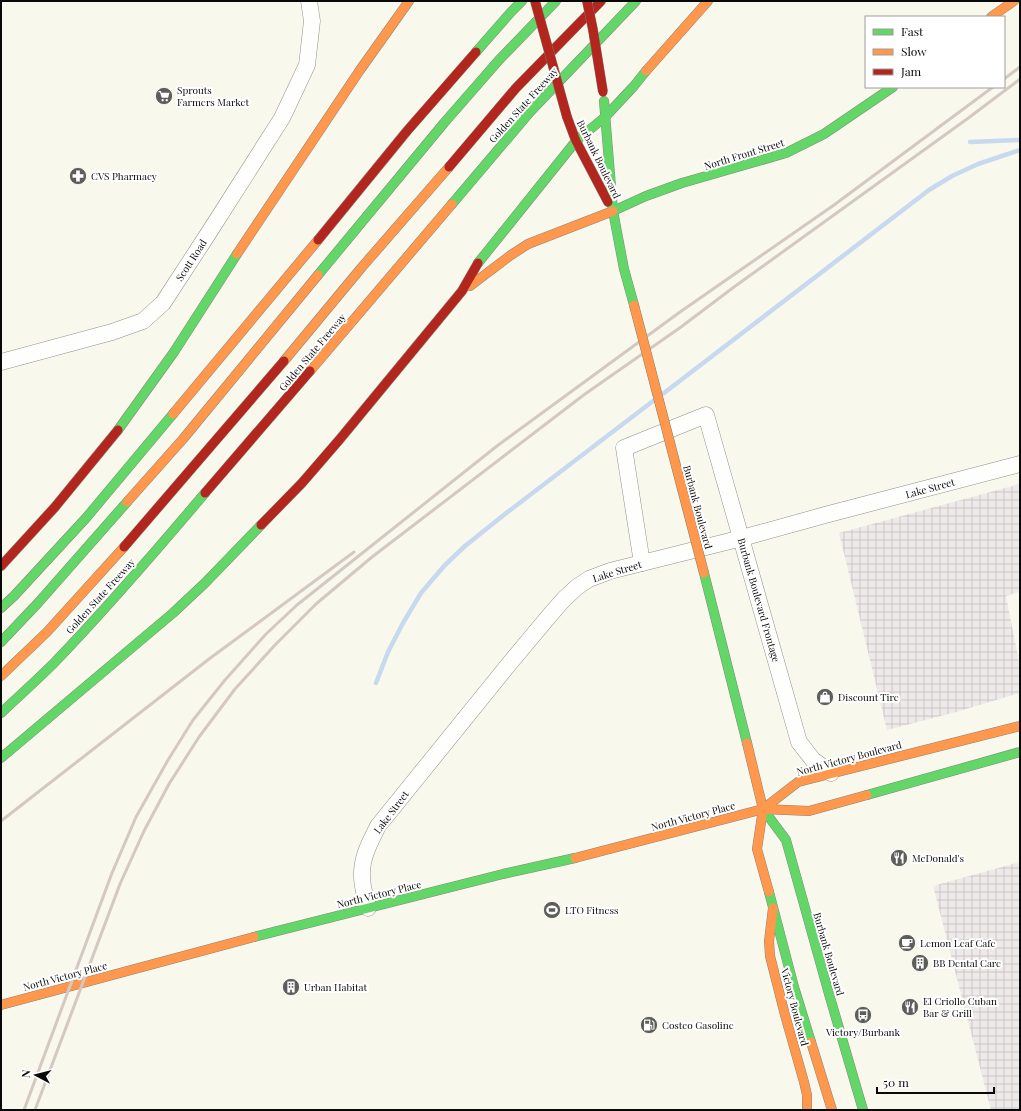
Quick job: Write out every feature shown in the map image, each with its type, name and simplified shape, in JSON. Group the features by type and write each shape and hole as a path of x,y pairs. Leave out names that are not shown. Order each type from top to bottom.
{"main road":[{"path":"1,566 55,507 127,418 174,352 360,70 409,1"},
{"path":"1,608 14,596 86,518 407,131 522,1"},
{"name":"Burbank Boulevard","path":"535,1 567,117 576,141 613,211"},
{"path":"1,642 38,603 183,439 444,123 499,60 556,1"},
{"name":"Burbank Boulevard","path":"586,1 593,30 603,92 613,211 624,269 704,573 763,809 786,840 863,1110"},
{"path":"1,676 47,632 120,553 516,88 601,1"},
{"name":"Golden State Freeway","path":"1,713 53,664 136,574 530,112 636,1"},
{"path":"1,758 173,613 205,583 302,483 462,291 478,263 576,141 605,117 708,1"},
{"path":"992,16 1014,1"},
{"name":"North Front Street","path":"462,291 528,244 613,211 646,196 786,153 824,134 892,88"},
{"name":"North Victory Boulevard","path":"763,809 798,782 1020,726"},
{"path":"763,809 809,811 1020,752"},
{"name":"Burbank Boulevard","path":"763,809 757,849 794,987 832,1110"},
{"name":"North Victory Place","path":"1,1005 224,945 528,868 571,859 763,809"},
{"name":"Victory Boulevard","path":"773,908 770,956 804,1082 807,1096 807,1110"}],"street":[{"name":"Scott Road","path":"1,362 112,332 143,321 163,303 282,118 307,65 312,21 309,1"},
{"name":"Burbank Boulevard Frontage","path":"642,563 624,448 706,415 799,742 813,760 832,773"},
{"name":"Lake Street","path":"368,908 362,878 362,866 372,837 378,826 509,664 564,599 577,587 589,579 610,571 742,538 1020,464"}],"shaded area":[{"path":"1020,484 1020,592 1006,596 1020,667 1020,693 887,730 839,533"},
{"path":"1020,862 1020,1110 991,1110 933,886"}],"waterway":[{"path":"970,142 1020,140"},
{"path":"664,393 929,190 952,176 978,164 1020,150"},
{"path":"376,683 388,652 403,623 421,593 445,565 465,546 505,514 653,401"}],"railway":[{"path":"1005,78 1020,67"},
{"path":"35,1110 120,884 144,831 169,784 199,737 235,689 275,645 316,604 372,557 585,394 681,327 1020,79"},
{"path":"24,1110 112,873 136,817 168,760 193,720 225,680 266,634 297,605 497,446 680,312 834,205 992,88"},
{"path":"1,821 209,659 354,552"}],"traffic: fast":[{"path":"476,52 522,1"},
{"path":"318,275 444,123 499,60 556,1"},
{"path":"452,204 530,112 636,1"},
{"path":"478,263 576,141 605,117 646,71"},
{"path":"613,211 646,196 682,183 786,153 824,134 892,88"},
{"path":"604,101 613,211 624,269 634,305"},
{"path":"118,430 174,352 237,254"},
{"path":"1,608 14,596 86,518 173,414"},
{"path":"1,713 48,669 74,642 131,579 205,493"},
{"path":"1,642 38,603 127,502"},
{"path":"1,758 173,613 205,583 261,525"},
{"path":"704,573 747,743"},
{"path":"867,795 1020,752"},
{"path":"763,809 786,840 863,1110"},
{"path":"254,937 503,874 575,858"},
{"path":"769,892 794,987 811,1042"}],"traffic: slow":[{"path":"237,254 360,70 409,1"},
{"path":"646,71 708,1"},
{"path":"992,16 1014,1"},
{"path":"284,361 362,267 449,167"},
{"path":"310,371 452,204"},
{"path":"470,286 528,244 613,211"},
{"path":"173,414 318,240"},
{"path":"127,502 183,439 318,275"},
{"path":"634,305 704,573"},
{"path":"1,676 47,632 124,547"},
{"path":"763,809 798,782 1020,726"},
{"path":"747,743 763,809 757,849 769,892"},
{"path":"575,858 763,809 809,811 867,795"},
{"path":"773,908 769,941 770,956 804,1082 807,1095 807,1110"},
{"path":"1,1005 254,937"},
{"path":"811,1042 832,1110"}],"traffic: jam":[{"path":"535,1 567,117"},
{"path":"587,1 603,92"},
{"path":"449,167 516,88 601,1"},
{"path":"318,240 407,131 476,52"},
{"path":"567,117 576,141 608,202"},
{"path":"261,525 302,483 340,439 462,291 478,263"},
{"path":"124,547 284,361"},
{"path":"205,493 310,371"},
{"path":"1,566 55,507 118,430"}],"place":[{"name":"Sprouts Farmers Market","path":"164,96"},
{"name":"CVS Pharmacy","path":"78,176"},
{"name":"Discount Tire","path":"825,697"},
{"name":"McDonald's","path":"899,858"},
{"name":"LTO Fitness","path":"552,910"},
{"name":"Lemon Leaf Cafe","path":"907,943"},
{"name":"BB Dental Care","path":"920,963"},
{"name":"Urban Habitat","path":"291,987"},
{"name":"El Criollo Cuban Bar & Grill","path":"910,1007"},
{"name":"Victory/Burbank","path":"863,1015"},
{"name":"Costco Gasoline","path":"649,1025"}]}
